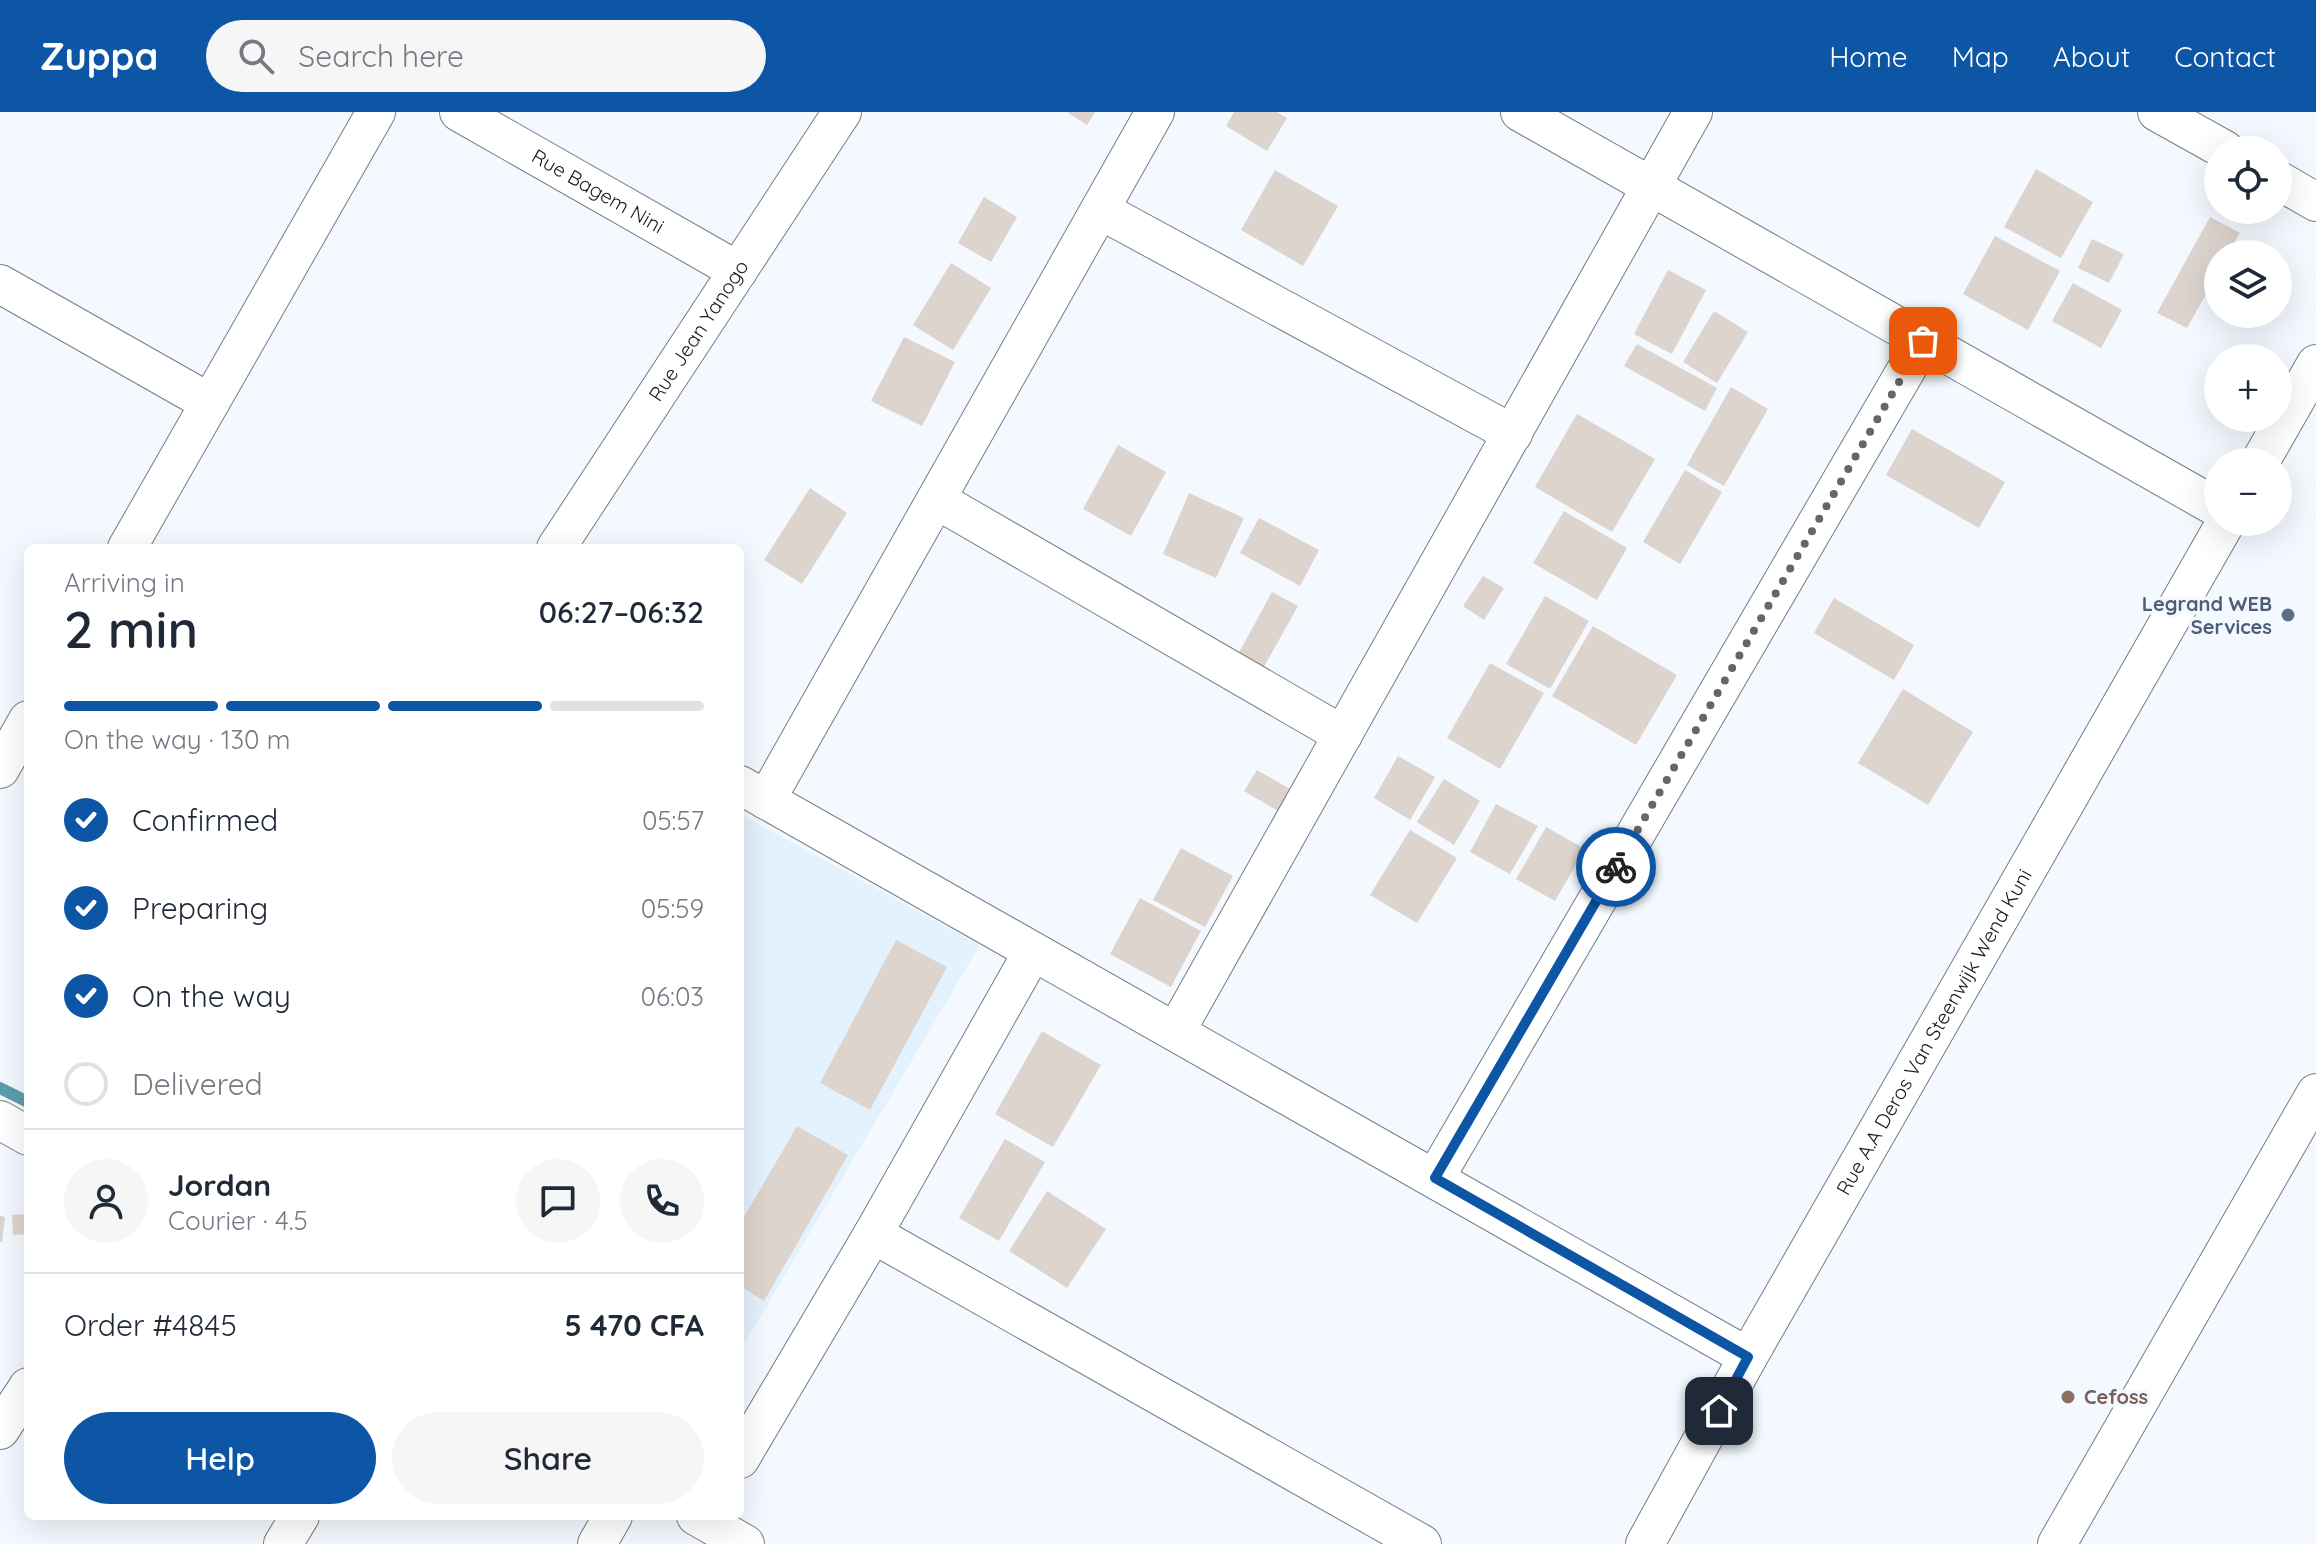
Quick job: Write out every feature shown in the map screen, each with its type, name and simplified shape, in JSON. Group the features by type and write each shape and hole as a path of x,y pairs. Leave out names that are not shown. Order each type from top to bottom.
{"street":[{"path":"129,544 376,112"},
{"name":"Rue Bagem Nini","path":"459,112 738,271"},
{"name":"Rue Jean Yanogo","path":"559,544 842,112"},
{"path":"1155,112 937,500 753,793 1748,1357"},
{"path":"1520,112 2204,500"},
{"path":"1176,1031 1693,112"},
{"path":"2157,112 2204,138"},
{"path":"2292,188 2316,202"},
{"path":"1100,210 1513,434"},
{"path":"0,284 210,403"},
{"path":"1435,1178 1923,341"},
{"path":"2268,448 2316,364"},
{"path":"937,500 1343,735"},
{"name":"Rue A.A Deros Van Steenwijk Wend Kuni","path":"1645,1544 1748,1357 2218,536"},
{"path":"0,769 24,727"},
{"path":"744,1452 873,1234 1032,953"},
{"path":"2057,1544 2316,1093"},
{"path":"0,1120 24,1134"},
{"path":"873,1234 1422,1544"},
{"path":"0,1430 24,1393"},
{"path":"283,1544 298,1520"},
{"path":"597,1544 611,1520"},
{"path":"705,1520 745,1544"}],"shaded area":[{"path":"744,816 980,945 744,1344"}],"building":[{"path":"1067,112 1095,112 1087,125"},
{"path":"1234,112 1277,112 1287,118 1267,151 1226,126"},
{"path":"2036,169 2093,202 2061,258 2004,227"},
{"path":"1275,170 1338,206 1303,266 1241,230"},
{"path":"984,197 1017,217 991,262 958,243"},
{"path":"2206,224 2223,224 2240,233 2236,240 2204,240 2204,298 2187,328 2157,313"},
{"path":"1995,236 2060,271 2028,330 1963,294"},
{"path":"2092,239 2124,254 2109,283 2078,268"},
{"path":"951,263 991,288 953,350 913,325"},
{"path":"1668,270 1706,290 1672,354 1634,334"},
{"path":"2073,283 2122,310 2101,348 2052,321"},
{"path":"1714,311 1748,332 1717,383 1683,362"},
{"path":"904,337 955,362 922,426 871,401"},
{"path":"1637,344 1717,388 1705,411 1624,366"},
{"path":"1731,387 1768,409 1724,486 1687,465"},
{"path":"1577,414 1655,459 1612,532 1535,487"},
{"path":"1912,429 2005,482 1979,528 1886,475"},
{"path":"1118,445 1166,472 1131,536 1083,509"},
{"path":"1685,470 1722,492 1680,564 1643,542"},
{"path":"810,488 847,513 802,584 764,560"},
{"path":"1189,493 1244,518 1216,578 1163,554"},
{"path":"1564,511 1627,548 1597,600 1533,563"},
{"path":"1259,518 1319,550 1300,586 1240,553"},
{"path":"1483,576 1504,588 1484,620 1463,606"},
{"path":"1272,592 1298,606 1261,672 1236,658"},
{"path":"1545,596 1589,621 1550,689 1506,664"},
{"path":"1834,598 1914,645 1894,680 1814,633"},
{"path":"1593,626 1677,675 1636,745 1552,696"},
{"path":"1490,663 1544,693 1500,769 1447,738"},
{"path":"1903,689 1973,732 1928,805 1858,763"},
{"path":"1398,756 1435,777 1410,820 1374,798"},
{"path":"1257,770 1290,789 1278,811 1244,791"},
{"path":"1444,779 1480,801 1454,845 1417,822"},
{"path":"1496,804 1538,826 1510,874 1470,852"},
{"path":"1546,827 1585,849 1555,901 1516,879"},
{"path":"1410,830 1457,858 1417,923 1370,895"},
{"path":"1181,848 1233,876 1205,927 1153,900"},
{"path":"1140,898 1201,931 1171,987 1110,954"},
{"path":"896,940 947,967 870,1110 820,1083"},
{"path":"1042,1031 1101,1065 1053,1147 995,1114"},
{"path":"797,1126 848,1155 764,1301 744,1288 744,1217"},
{"path":"1005,1139 1045,1162 999,1241 959,1218"},
{"path":"1047,1191 1106,1229 1067,1288 1009,1251"},
{"path":"24,1214 24,1234 13,1235 12,1215"},
{"path":"0,1216 5,1217 2,1242 0,1242"}],"waterway":[{"path":"0,1088 24,1100"}],"way so far":[{"path":"1616,867 1923,341"}],"place":[{"name":"Legrand WEB Services","path":"2288,615"},
{"name":"Cefoss","path":"2068,1397"}],"route":[{"path":"1616,867 1435,1178 1748,1357 1719,1411"}]}
